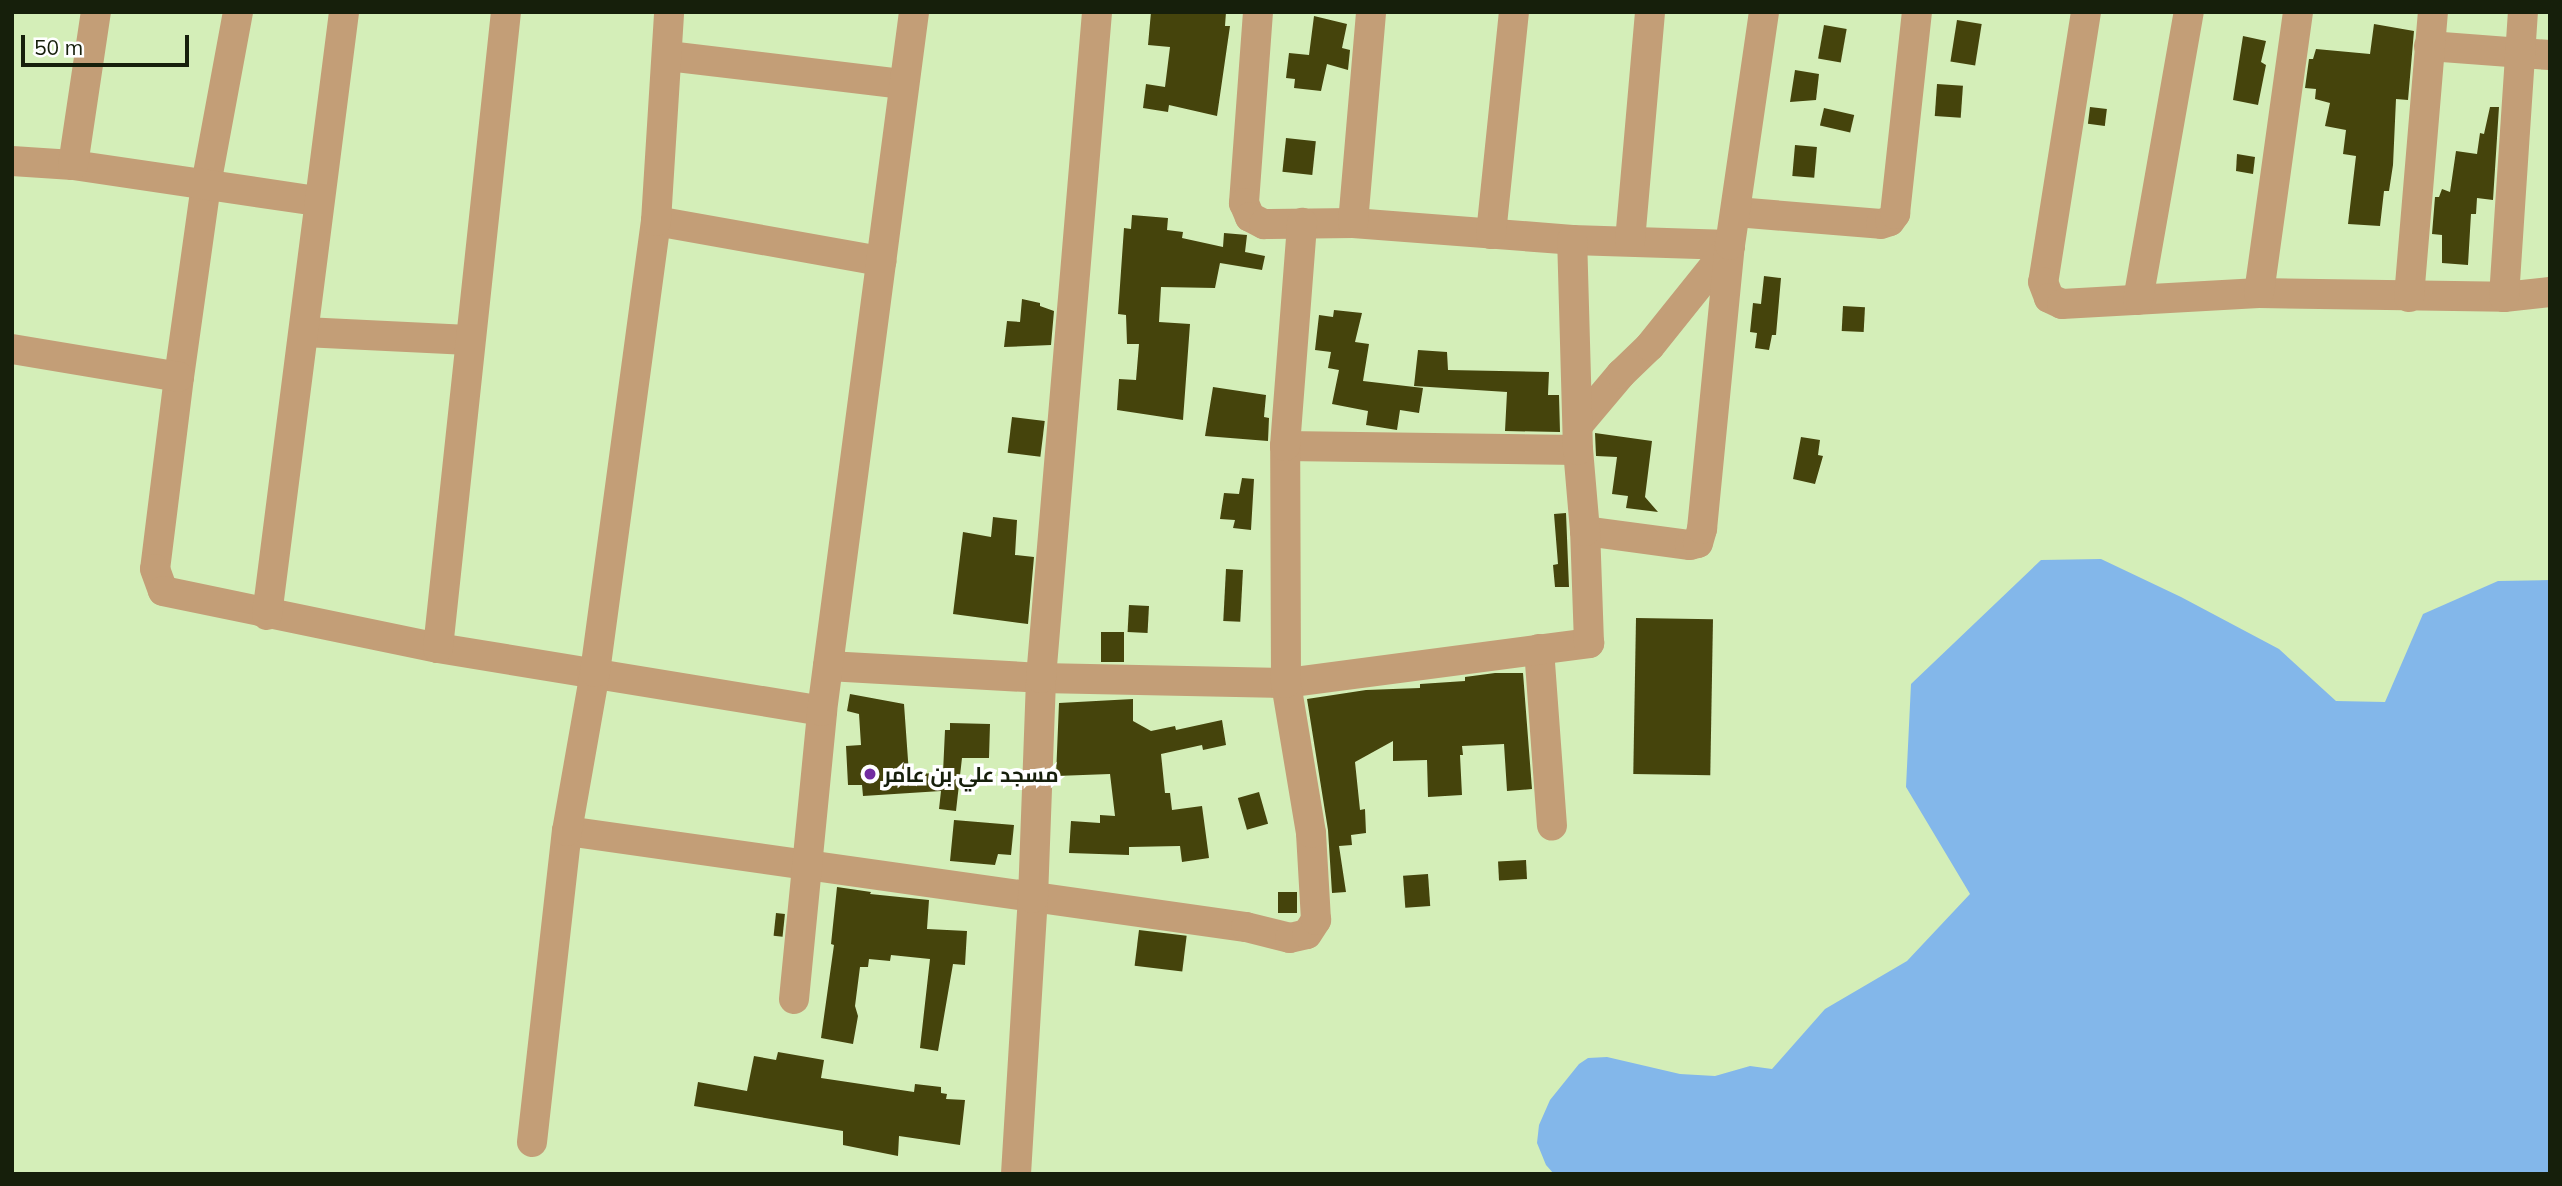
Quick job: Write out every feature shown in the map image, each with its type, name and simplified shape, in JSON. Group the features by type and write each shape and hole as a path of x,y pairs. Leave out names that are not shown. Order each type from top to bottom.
{"street":[{"path":"74,165 96,12"},
{"path":"237,12 206,185 155,569 163,591 267,615 438,648 822,711"},
{"path":"267,615 344,12"},
{"path":"438,648 506,12"},
{"path":"794,999 822,711 914,12"},
{"path":"1016,1174 1033,898 1041,678 1097,12"},
{"path":"1258,12 1244,203 1250,218 1264,224 1353,223 1572,240 1730,245"},
{"path":"1353,223 1371,12"},
{"path":"1491,234 1514,12"},
{"path":"1630,241 1650,12"},
{"path":"1585,531 1690,545 1698,542 1702,529 1730,245 1764,12"},
{"path":"1736,212 1881,225 1890,221 1895,214 1917,12"},
{"path":"2087,12 2043,282 2049,298 2062,304 2259,293 2504,297 2550,292"},
{"path":"2138,300 2189,12"},
{"path":"2259,293 2298,12"},
{"path":"2409,297 2433,12"},
{"path":"2504,297 2523,12"},
{"path":"532,1142 567,831 595,672 656,221 668,56 662,13"},
{"path":"2429,46 2550,55"},
{"path":"668,56 903,84"},
{"path":"12,161 74,165 318,201"},
{"path":"656,221 881,261"},
{"path":"567,831 1246,927 1290,938 1307,934 1316,920 1311,833 1286,683 1285,446 1301,223"},
{"path":"828,666 1041,678 1286,683 1589,643 1578,438 1572,240"},
{"path":"1578,438 1620,374 1650,346 1730,245"},
{"path":"304,332 469,340"},
{"path":"12,349 180,377"},
{"path":"1285,446 1578,438"},
{"path":"1539,649 1552,826"}],"water":[{"path":"2101,559 2181,597 2279,649 2336,701 2385,702 2423,614 2498,581 2550,580 2550,1174 1554,1174 1546,1165 1537,1143 1539,1125 1550,1100 1579,1064 1588,1058 1607,1057 1680,1074 1715,1076 1750,1066 1772,1069 1825,1009 1907,961 1970,894 1906,787 1911,684 2041,560"}],"building":[{"path":"1151,12 1226,12 1225,26 1230,26 1217,116 1169,105 1168,112 1143,108 1146,84 1165,87 1170,47 1148,45"},
{"path":"1314,16 1347,24 1342,48 1350,50 1348,70 1327,64 1321,91 1294,88 1295,79 1286,78 1289,53 1309,55"},
{"path":"1957,20 1982,24 1975,65 1950,61"},
{"path":"2374,24 2414,31 2408,100 2396,99 2393,165 2389,191 2384,191 2380,226 2348,224 2356,156 2343,154 2346,130 2325,126 2330,103 2315,99 2316,89 2305,88 2309,59 2313,59 2316,49 2370,54"},
{"path":"1824,25 1847,29 1841,62 1818,58"},
{"path":"2243,36 2266,41 2261,62 2266,65 2258,105 2233,100"},
{"path":"1795,70 1819,74 1816,100 1790,102"},
{"path":"1937,84 1963,86 1961,118 1935,116"},
{"path":"2090,107 2107,109 2105,126 2088,124"},
{"path":"2490,107 2499,107 2493,200 2477,198 2476,214 2471,214 2468,265 2442,263 2442,235 2432,234 2435,197 2439,197 2442,189 2450,192 2456,151 2477,154 2480,133 2484,134"},
{"path":"1824,108 1854,115 1850,133 1820,126"},
{"path":"1286,138 1316,141 1312,175 1282,172"},
{"path":"1795,145 1817,147 1814,178 1792,176"},
{"path":"2237,154 2255,157 2253,174 2236,171"},
{"path":"1132,215 1168,218 1167,230 1183,232 1182,238 1223,247 1224,233 1247,235 1245,252 1265,256 1262,270 1220,263 1215,288 1161,287 1159,322 1190,324 1183,420 1117,410 1119,379 1136,380 1139,344 1127,344 1126,315 1118,314 1124,228 1131,229"},
{"path":"1764,276 1781,278 1776,335 1772,335 1769,350 1755,348 1757,333 1750,332 1753,303 1761,304"},
{"path":"1022,299 1040,303 1040,306 1054,311 1051,345 1004,347 1007,321 1020,322"},
{"path":"1843,306 1865,307 1864,332 1842,331"},
{"path":"1334,310 1362,313 1355,342 1369,344 1363,381 1423,388 1419,413 1400,410 1397,430 1366,425 1368,411 1332,404 1339,370 1328,368 1331,352 1315,350 1319,315 1333,317"},
{"path":"1418,350 1447,352 1448,370 1549,372 1548,395 1559,395 1560,432 1505,431 1507,392 1414,386"},
{"path":"1213,387 1266,395 1264,417 1269,418 1268,441 1205,436"},
{"path":"1012,417 1045,421 1040,457 1008,453"},
{"path":"1595,433 1652,441 1645,497 1658,512 1626,508 1628,496 1612,494 1617,457 1596,456"},
{"path":"1801,437 1820,440 1818,455 1823,456 1815,484 1793,479"},
{"path":"1242,478 1254,479 1251,530 1233,528 1235,520 1220,519 1224,493 1239,494"},
{"path":"1566,513 1569,587 1555,587 1553,565 1558,564 1554,514"},
{"path":"993,517 1017,520 1015,555 1034,557 1028,624 953,614 963,532 991,537"},
{"path":"1226,569 1243,570 1240,622 1223,621"},
{"path":"1129,605 1149,606 1148,633 1128,632"},
{"path":"1636,618 1713,619 1710,775 1633,774"},
{"path":"1101,632 1124,632 1124,662 1101,662"},
{"path":"1523,673 1532,789 1507,791 1504,744 1462,746 1462,795 1428,797 1427,760 1393,761 1393,741 1355,762 1360,810 1365,809 1366,833 1351,835 1352,845 1339,846 1346,892 1332,893 1328,830 1307,699 1366,690 1420,688 1420,684 1465,681 1465,677"},
{"path":"850,694 904,704 909,774 943,773 945,730 950,730 950,723 990,724 989,758 962,758 956,811 939,809 941,791 863,796 862,785 848,785 846,746 861,745 859,714 847,711"},
{"path":"1133,699 1133,721 1151,731 1175,726 1176,730 1222,720 1226,745 1203,750 1202,745 1161,754 1165,793 1170,793 1172,810 1202,806 1209,858 1182,862 1180,846 1129,847 1129,855 1069,853 1071,821 1100,823 1100,815 1115,816 1110,774 1056,776 1059,703"},
{"path":"1259,792 1268,824 1247,830 1238,798"},
{"path":"954,820 1014,825 1011,855 998,854 995,865 950,861"},
{"path":"1526,860 1527,879 1499,880 1498,861"},
{"path":"1428,874 1430,906 1405,908 1403,876"},
{"path":"837,887 871,892 870,894 929,900 927,929 967,931 965,965 953,964 938,1051 920,1048 930,959 891,955 890,961 869,959 868,967 860,967 855,1006 858,1016 853,1044 821,1038 834,945 831,944"},
{"path":"1278,892 1297,892 1297,913 1278,913"},
{"path":"776,913 785,914 783,937 774,936"},
{"path":"1139,930 1187,936 1182,972 1135,966"},
{"path":"778,1052 824,1060 821,1078 914,1092 915,1084 941,1087 941,1093 947,1094 946,1099 965,1100 960,1145 899,1136 898,1156 843,1145 843,1131 694,1106 698,1082 747,1091 754,1056 776,1060"}],"place":[{"name":"مسجد علي بن عامر","path":"870,774"}]}
